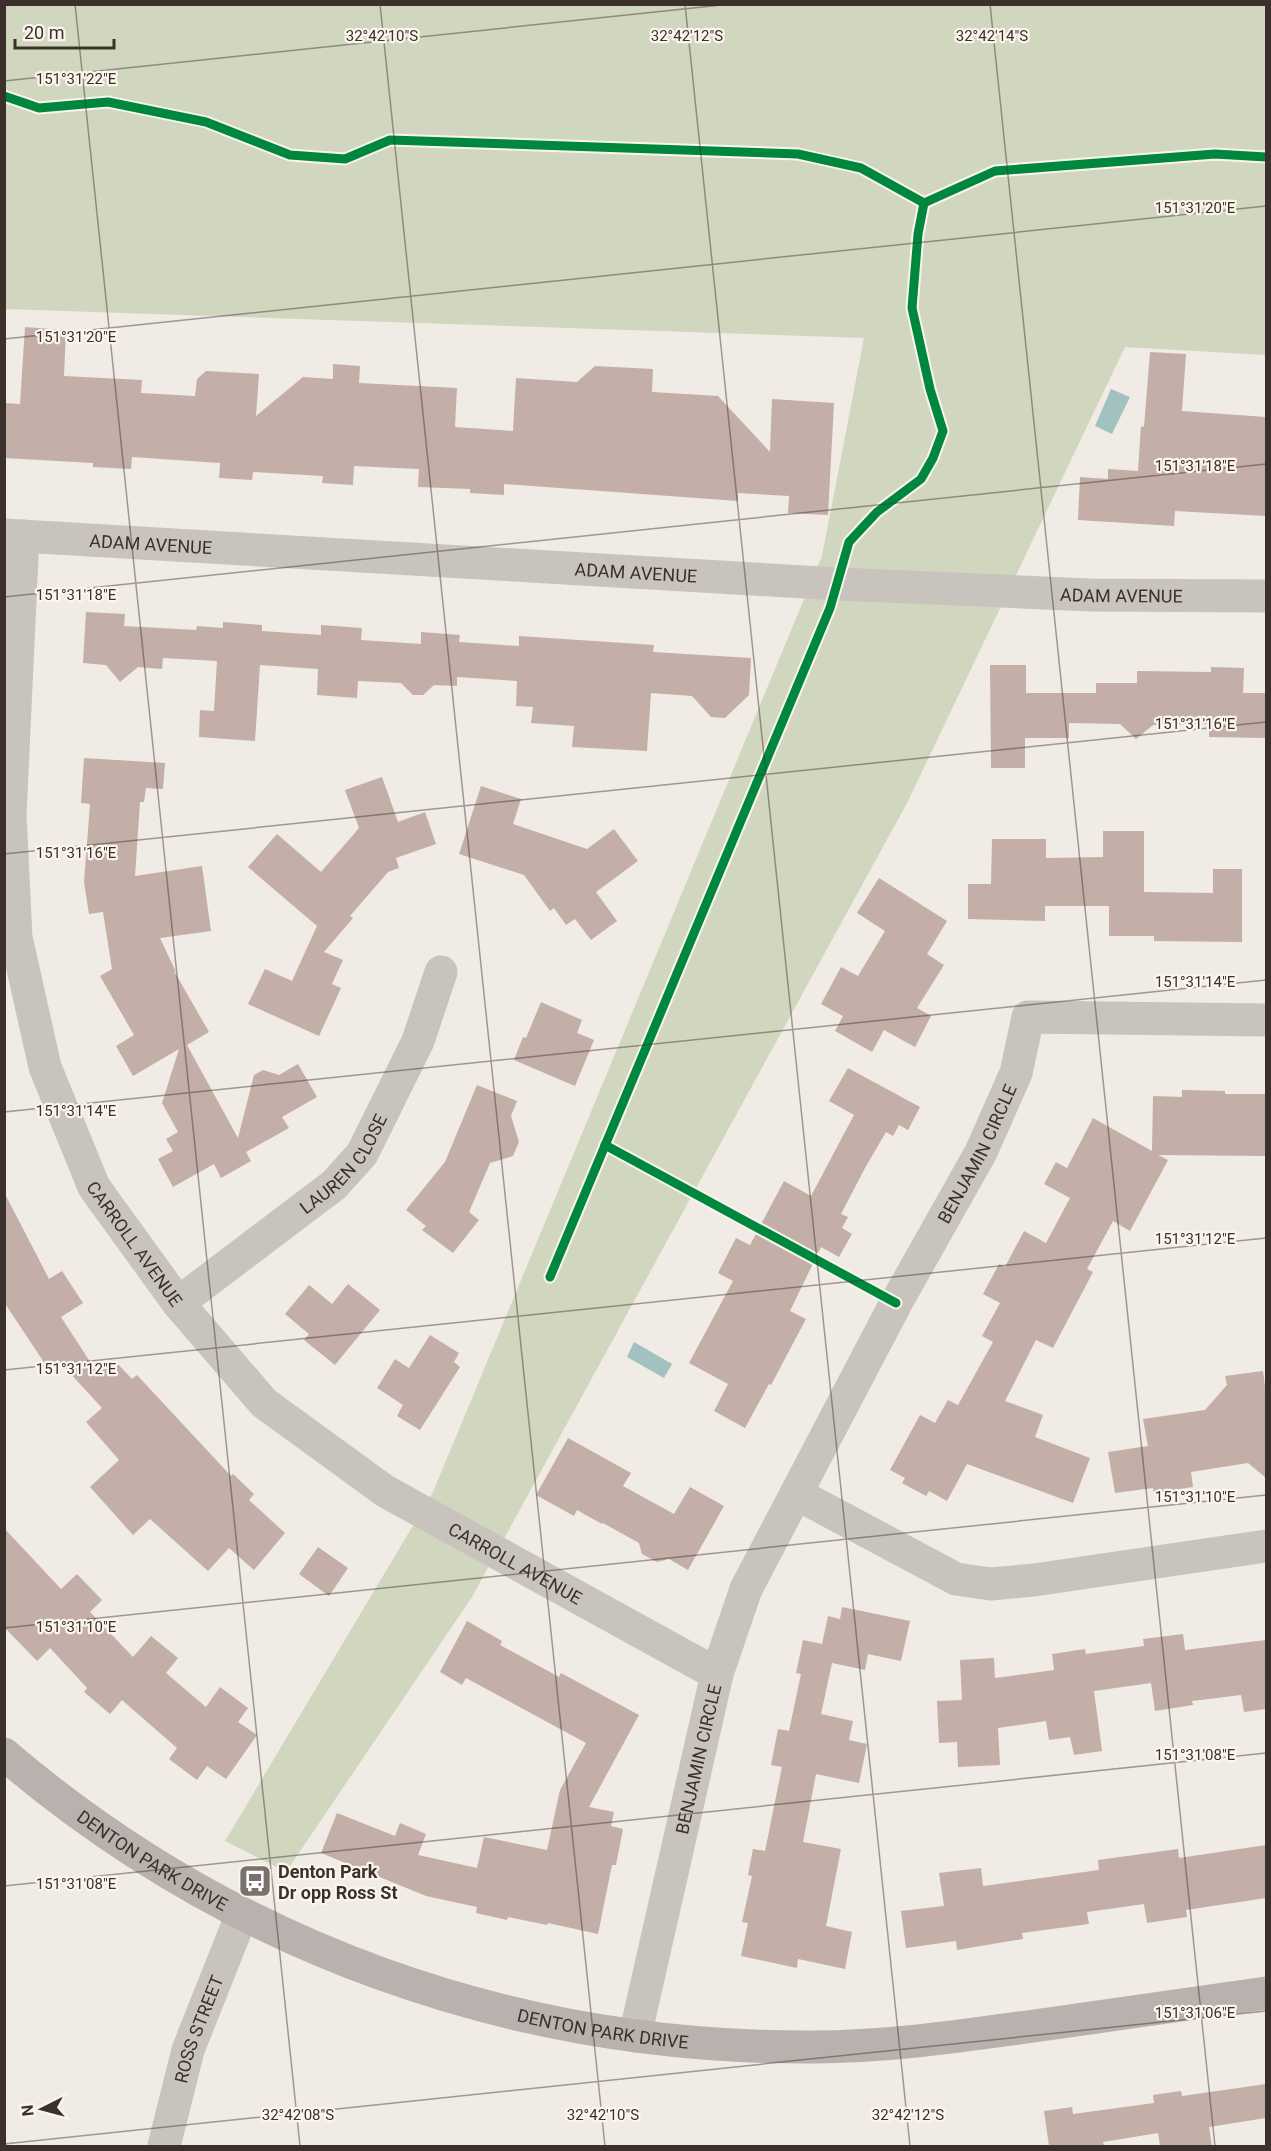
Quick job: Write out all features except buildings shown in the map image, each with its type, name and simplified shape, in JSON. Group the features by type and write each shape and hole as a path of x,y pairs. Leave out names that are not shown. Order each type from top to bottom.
{"main road":[{"name":"DENTON PARK DRIVE","path":"4,1754 61,1801 113,1839 188,1886 294,1940 362,1967 473,2004 560,2023 635,2036 755,2046 816,2048 940,2039 1266,1993"}],"street":[{"name":"ADAM AVENUE","path":"14,536 838,585 1090,595 1266,596"},
{"name":"CARROLL AVENUE","path":"14,536 10,815 16,937 45,1066 94,1187 178,1303 264,1403 385,1491 717,1674"},
{"name":"LAUREN CLOSE","path":"178,1303 334,1185 362,1154 418,1041 441,972"},
{"name":"BENJAMIN CIRCLE","path":"635,2036 717,1674 746,1589 896,1303 981,1152 1016,1073 1028,1017 1266,1020"},
{"path":"797,1494 956,1579 991,1584 1034,1580 1266,1546"},
{"name":"ROSS STREET","path":"164,2146 188,2050 242,1914"}],"green space":[{"path":"5,5 1266,5 1266,355 1125,347 907,803 472,1597 286,1872 225,1841 433,1492 822,556 864,338 5,309"}],"water":[{"path":"1111,389 1130,397 1112,434 1095,426"},
{"path":"634,1342 672,1364 664,1378 627,1357"}],"cycle path":[{"path":"4,96 39,108 108,102 206,122 290,155 345,159 390,140 798,154 861,168 924,203 995,171 1215,154 1266,157"},
{"path":"550,1277 830,608 849,542 877,512 921,479 933,458 943,431 930,389 912,308 918,234 924,203"},
{"path":"605,1145 896,1303"}],"place":[{"name":"Denton Park Dr opp Ross St","path":"255,1881"}]}
